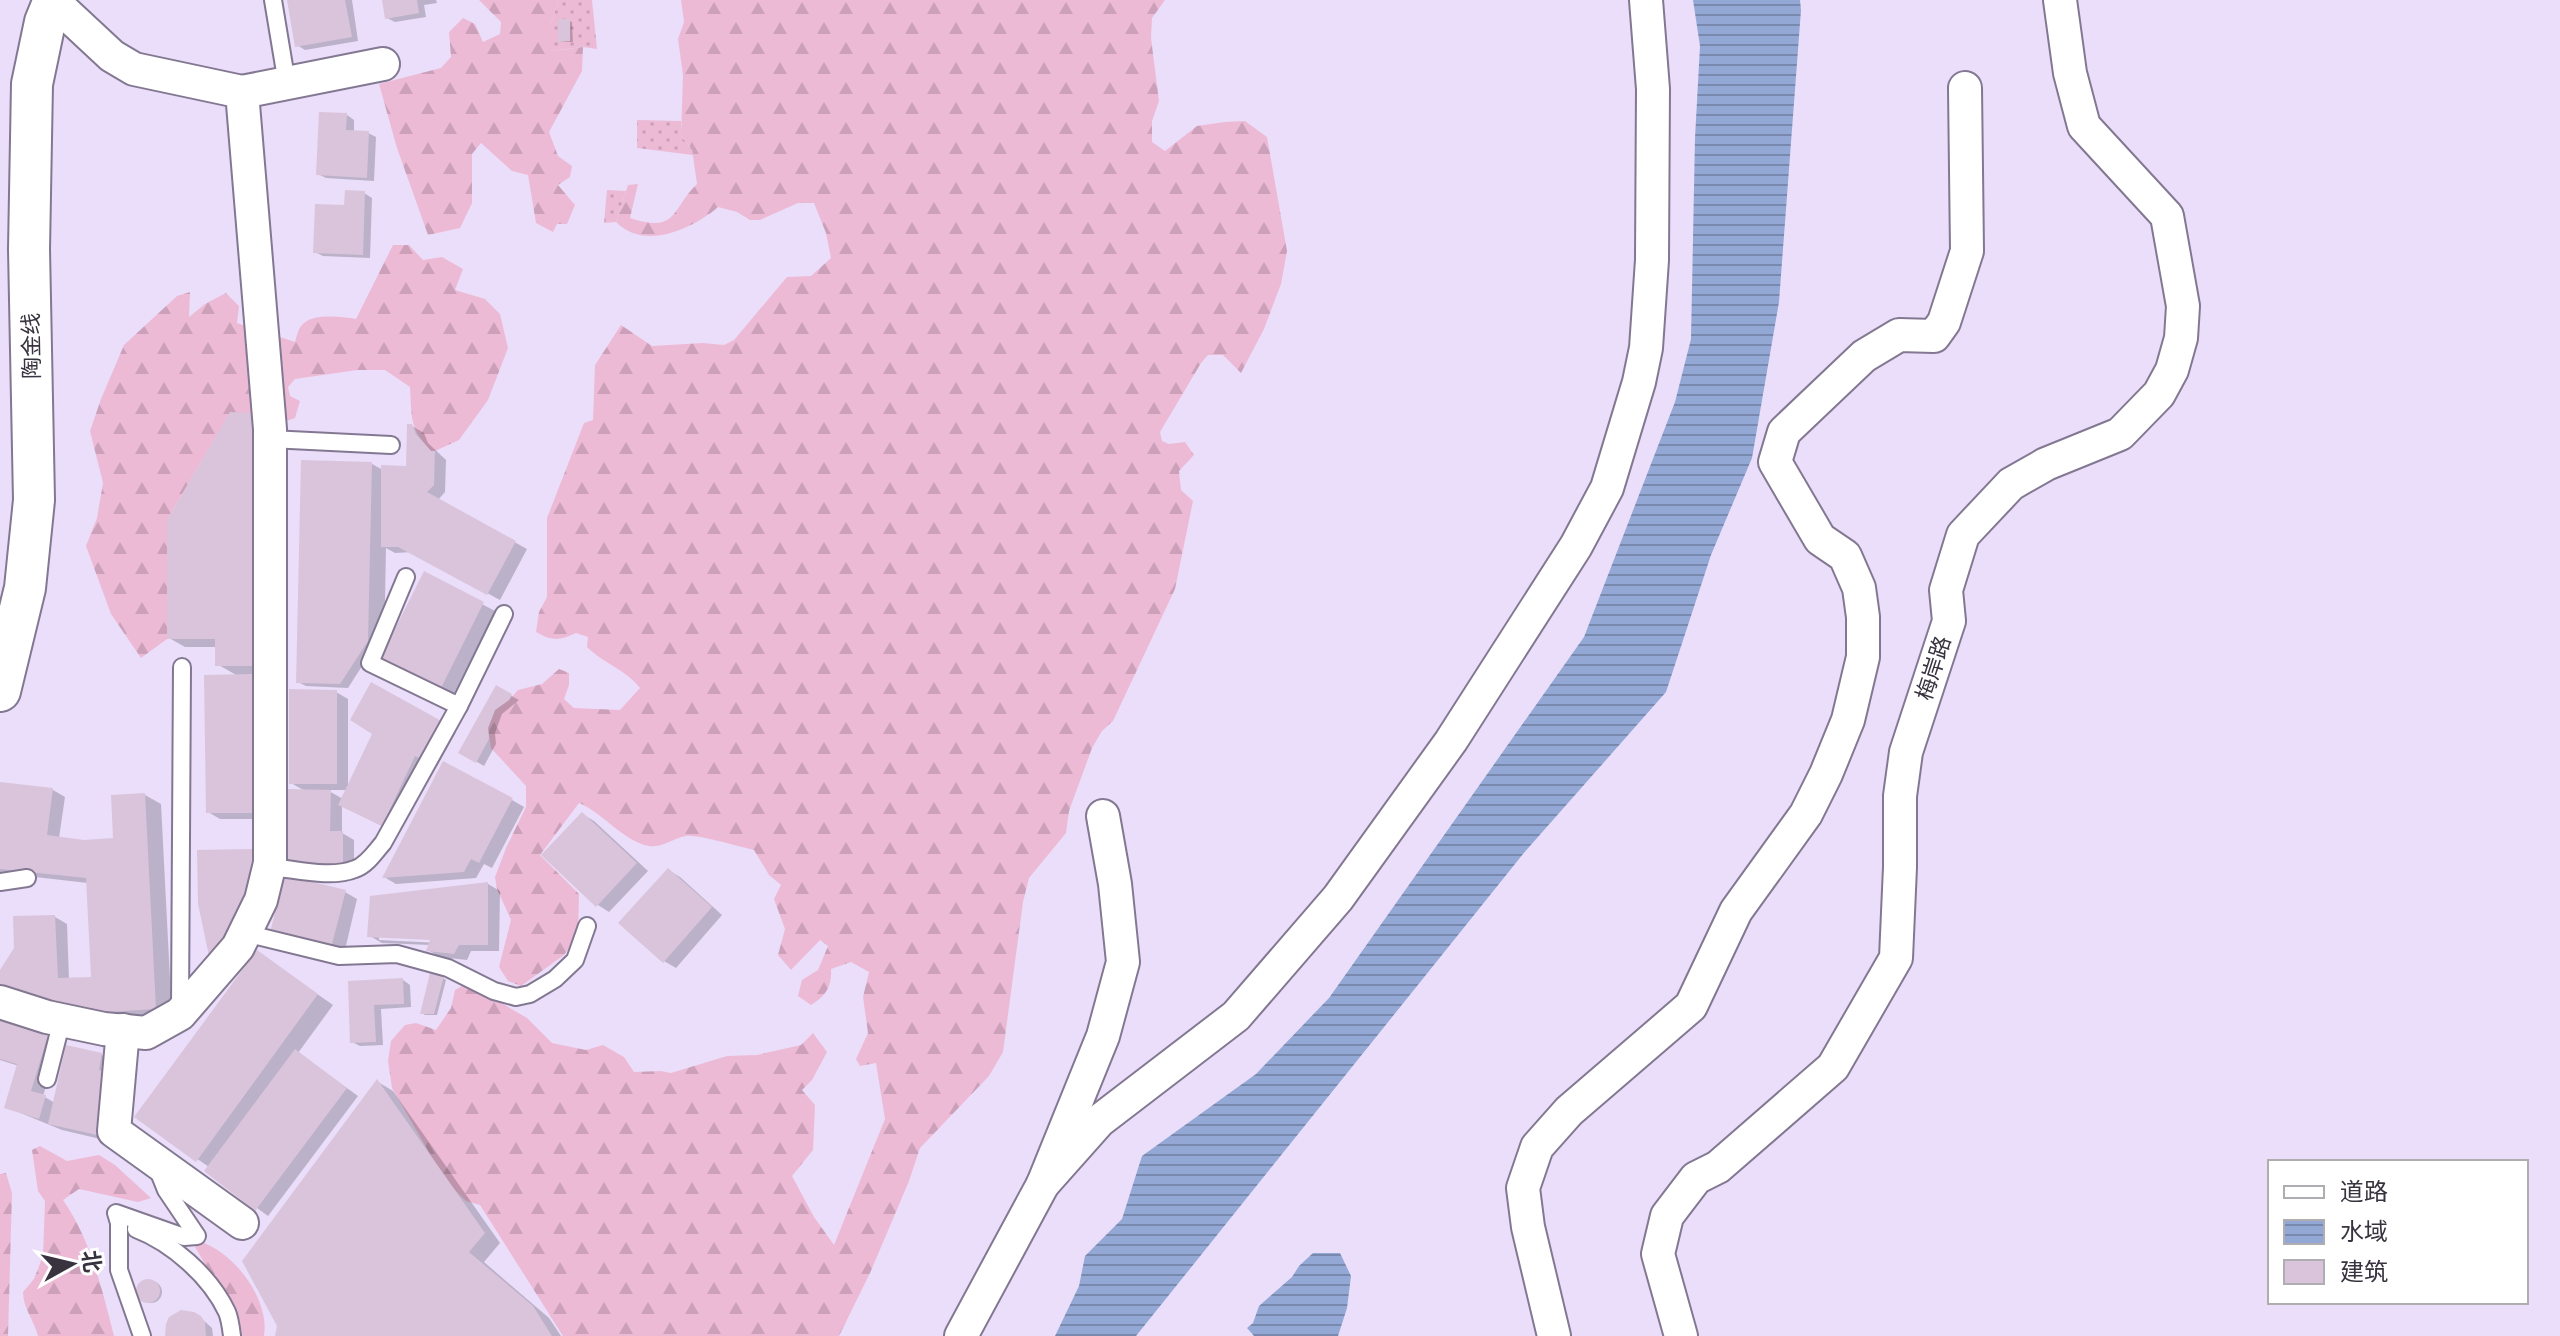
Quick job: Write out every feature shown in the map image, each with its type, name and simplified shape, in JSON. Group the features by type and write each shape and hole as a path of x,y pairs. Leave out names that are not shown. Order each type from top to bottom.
{"street":[{"path":"53,0 112,56 134,69 242,92 383,64"},
{"name":"陶金线","path":"0,691 25,588 34,500 29,249 32,84 45,22 53,0"},
{"path":"1043,1184 1099,1121 1236,1016 1338,898 1451,741 1576,546 1607,488 1646,348 1652,260 1653,120 1646,0"},
{"name":"梅岸路","path":"1681,1336 1658,1254 1667,1216 1696,1178 1718,1167 1833,1067 1896,958 1900,796 1906,752 1949,621 1946,590 1963,535 2011,484 2046,464 2120,434 2159,394 2172,370 2181,338 2183,306 2167,216 2084,126 2070,73 2060,0"},
{"path":"1554,1336 1528,1227 1523,1188 1537,1147 1569,1111 1691,1006 1736,911 1806,814 1848,720 1863,657 1859,588 1845,556 1820,539 1775,462 1784,432 1864,356 1899,335 1934,336 1944,322 1967,251 1965,88"},
{"path":"0,1002 62,1020 146,1033 180,1014 238,947 261,900 270,867 270,439 242,92"},
{"path":"961,1336 1043,1184 1103,1036 1123,962 1115,884 1103,816"},
{"path":"123,1030 114,1131 242,1223"}],"lane":[{"path":"273,0 287,84"},
{"path":"270,439 391,445"},
{"path":"406,577 370,663 459,706"},
{"path":"270,867 327,872 355,869 368,861 383,843 459,706 504,614"},
{"path":"180,1014 182,667"},
{"path":"0,882 27,878"},
{"path":"245,933 339,956 397,954 448,968 494,991 516,997 530,994 555,979 575,960 587,926"},
{"path":"47,1079 62,1020"},
{"path":"142,1336 119,1270 119,1223 116,1213 184,1237 197,1236 166,1190 154,1161"},
{"path":"119,1223 150,1235 197,1269 228,1313 232,1336"}],"green space":[{"path":"479,0 558,0 551,25 551,51 583,47 582,71 549,132 558,156 572,166 570,177 558,185 575,205 567,224 557,224 553,232 536,223 528,175 512,171 481,143 472,154 472,203 460,228 428,235 397,148 379,84 441,68 451,57 449,32 463,18 475,24 483,42 500,34 501,22"},
{"path":"558,0 592,0 597,49 583,47 550,51 551,25"},
{"path":"681,0 1165,0 1152,18 1151,38 1159,101 1152,121 1152,142 1165,151 1197,126 1245,121 1267,137 1287,251 1281,284 1264,329 1241,373 1223,355 1208,355 1160,432 1162,441 1169,444 1185,442 1194,455 1179,471 1181,490 1193,501 1175,589 1113,721 1102,731 1092,748 1069,811 1066,833 1029,878 1003,1052 989,1076 920,1148 870,1273 839,1336 563,1336 480,1205 466,1201 445,1180 392,1088 388,1061 391,1041 405,1025 416,1023 436,1030 451,1008 455,990 467,983 527,1018 552,1043 586,1050 603,1045 624,1057 634,1072 671,1073 727,1056 757,1055 801,1045 813,1033 827,1052 812,1080 802,1090 815,1105 813,1150 792,1176 814,1217 834,1245 885,1119 876,1063 860,1066 856,1059 868,1033 863,997 869,972 851,962 831,969 827,990 811,1005 798,996 802,980 818,970 828,946 820,940 791,970 778,955 785,929 774,899 781,885 769,875 754,850 692,836 649,846 631,839 579,803 540,855 579,894 578,936 564,955 521,986 508,981 499,967 511,920 495,877 526,807 526,786 491,748 488,728 495,710 518,690 542,684 559,669 569,673 564,699 574,708 620,710 640,688 587,647 588,637 576,633 556,639 536,632 539,612 547,597 547,518 584,423 593,420 595,365 621,325 652,346 724,345 734,340 787,277 811,276 831,258 826,233 814,203 798,203 760,220 750,220 737,212 718,207 682,229 654,236 627,231 616,222 628,185 638,184 630,218 657,223 672,216 697,184 692,149 681,136 683,75 678,39 684,22"},
{"path":"637,120 681,121 681,136 693,155 637,148"},
{"path":"607,190 626,191 616,222 604,223"},
{"path":"393,245 409,245 423,260 442,257 463,269 455,290 485,299 500,314 508,348 488,400 459,440 435,451 431,451 415,429 410,387 385,370 357,370 295,379 288,387 290,396 300,401 295,418 267,428 252,428 252,413 230,413 167,520 167,639 141,658 111,614 86,546 97,518 103,483 90,431 124,345 177,296 190,292 189,317 226,293 239,306 237,323 295,342 303,324 314,318 356,319"},
{"path":"40,1146 67,1161 99,1155 115,1165 151,1198 138,1202 79,1189 63,1200 88,1248 114,1336 38,1336 27,1309 23,1292 34,1279 43,1256 45,1201 38,1191 32,1150"},
{"path":"6,1173 12,1193 8,1336 0,1336 0,1174"},
{"path":"201,1242 226,1256 248,1280 261,1308 264,1336 233,1336 215,1281 195,1247"}],"water":[{"path":"1693,0 1800,0 1801,10 1779,302 1752,458 1711,555 1666,692 1523,854 1136,1336 1055,1336 1079,1286 1085,1256 1122,1219 1142,1156 1256,1074 1329,998 1584,637 1675,402 1691,339 1700,46"},
{"path":"1313,1253 1340,1253 1351,1276 1347,1308 1338,1336 1254,1336 1247,1328 1253,1323 1259,1306 1292,1277"}],"building":[{"path":"287,0 345,0 352,37 295,47"},
{"path":"382,0 417,0 419,13 385,19"},
{"path":"558,19 570,19 570,41 558,42"},
{"path":"319,112 347,113 346,130 369,131 367,178 316,175"},
{"path":"345,190 365,191 363,255 313,253 315,204 344,205"},
{"path":"230,412 252,413 252,428 267,428 267,468 253,468 252,666 215,666 215,639 167,639 167,520"},
{"path":"407,424 412,424 416,434 431,451 435,451 434,485 427,492 516,541 487,595 398,547 381,547 381,465 406,466"},
{"path":"301,460 372,462 368,641 340,684 296,683"},
{"path":"424,571 484,602 439,692 379,661"},
{"path":"253,674 255,813 206,813 204,675"},
{"path":"371,682 445,723 425,761 415,756 382,826 338,805 372,734 350,720"},
{"path":"496,685 512,694 495,710 488,728 489,739 476,763 458,753"},
{"path":"289,689 337,690 337,784 289,784"},
{"path":"443,761 513,798 479,863 471,859 464,872 382,878"},
{"path":"0,782 53,788 47,835 84,840 113,838 111,795 145,793 156,1009 93,1013 93,1008 56,1009 0,988 0,970 14,948 13,916 55,915 58,978 91,977 86,878 0,869"},
{"path":"288,789 331,790 330,831 343,831 343,864 287,863"},
{"path":"582,812 637,863 596,907 541,855"},
{"path":"253,849 248,903 227,956 209,956 198,904 197,850"},
{"path":"668,868 712,907 663,963 618,923"},
{"path":"284,875 346,890 331,948 270,933"},
{"path":"488,882 488,945 459,945 454,954 426,951 430,940 367,937 370,896"},
{"path":"257,950 318,994 196,1162 134,1117"},
{"path":"430,973 444,976 434,1014 420,1014"},
{"path":"403,978 404,1004 374,1005 376,1042 350,1043 348,981"},
{"path":"0,1020 48,1035 31,1091 46,1095 39,1119 4,1108 17,1064 0,1059"},
{"path":"66,1045 102,1053 99,1070 111,1073 97,1135 48,1124"},
{"path":"295,1049 347,1088 255,1211 204,1171"},
{"path":"377,1079 485,1233 469,1252 533,1306 552,1336 275,1336 277,1326 242,1261"},
{"path":"148,1279 159,1286 160,1291 153,1302 148,1303 137,1296 136,1291 143,1280"},
{"path":"181,1310 201,1316 205,1322 206,1336 165,1336 169,1317"}]}
